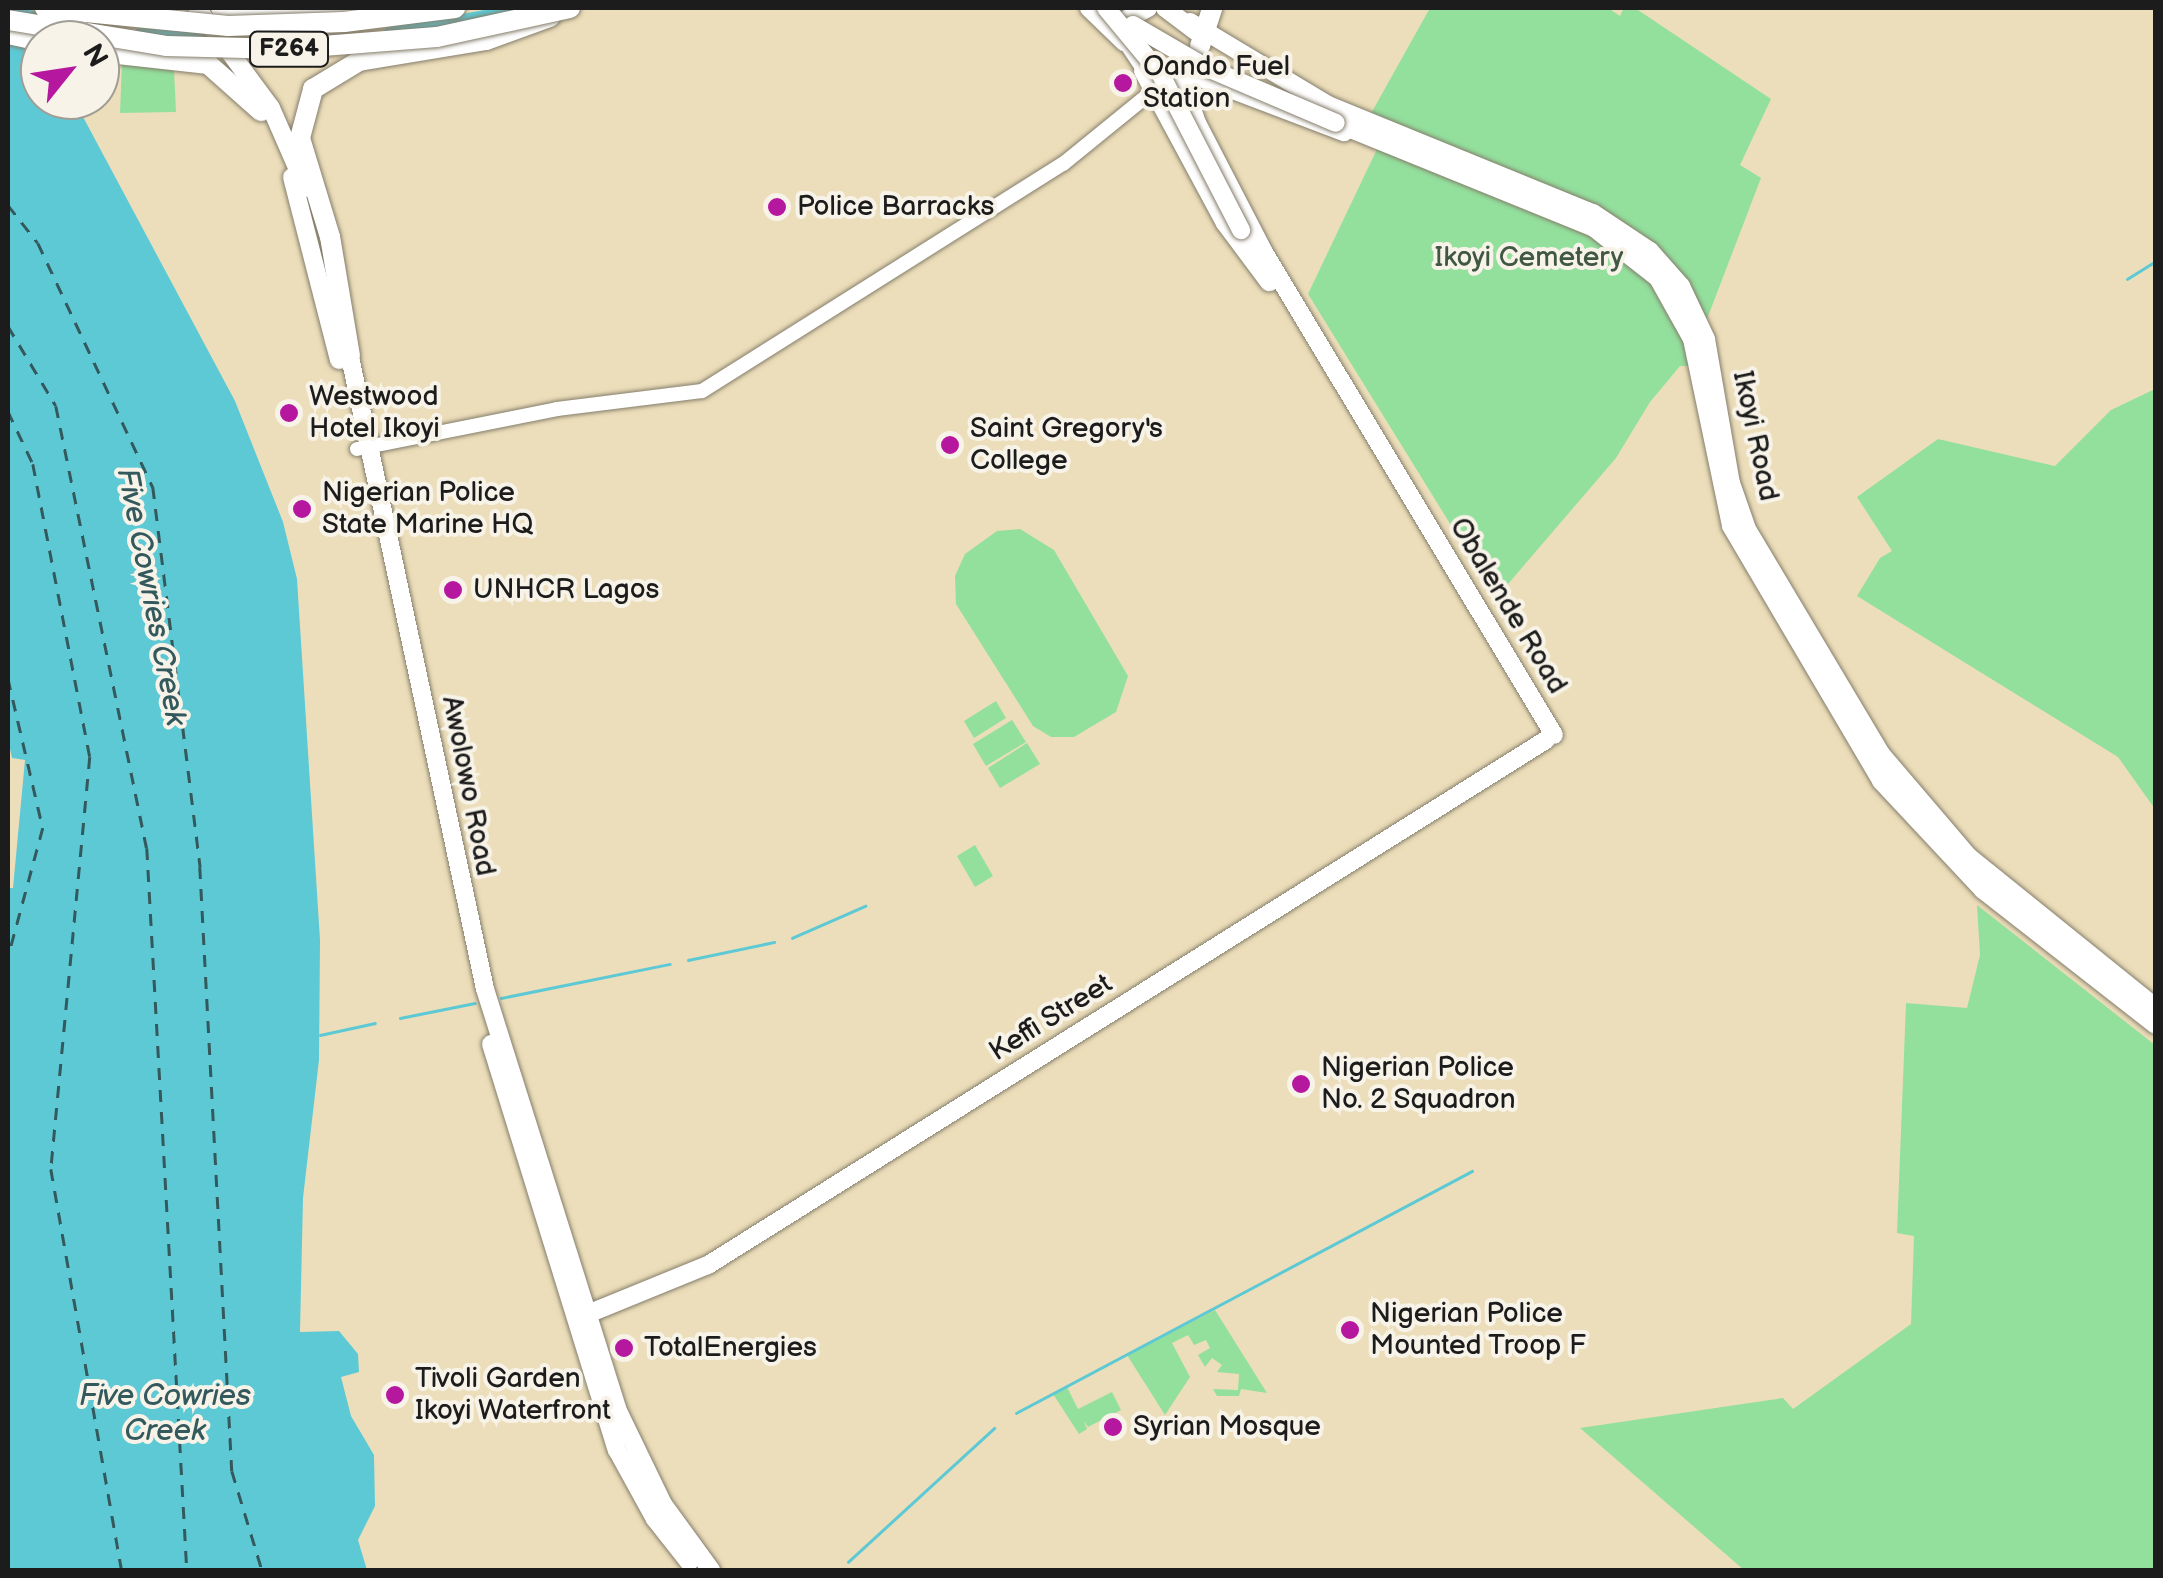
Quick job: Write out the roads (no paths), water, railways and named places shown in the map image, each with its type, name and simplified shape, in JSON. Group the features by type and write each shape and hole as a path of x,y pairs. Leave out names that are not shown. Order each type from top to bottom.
{"highway":[{"name":"F264","path":"44,8 228,26 344,22 455,8"},
{"path":"201,11 252,14 380,8"},
{"path":"1198,33 1212,8"},
{"name":"F264","path":"8,20 148,44 285,49 437,36 565,9"},
{"path":"350,356 321,202 300,126 322,80 374,58 516,32 565,9"},
{"path":"120,54 170,59 220,71 261,111"}],"main road":[{"name":"Obalende Road","path":"1089,8 1124,42 1158,87 1224,223 1269,282"},
{"name":"Obalende Road","path":"1107,8 1160,73 1269,282 1546,740 1554,735 1265,254 1197,123 1187,77"},
{"name":"Ikoyi Road","path":"1107,8 1186,58 1594,228 1658,278 1692,339 1731,526 1881,781 1983,890 2156,1025"},
{"path":"1124,42 1123,26 1145,8"},
{"name":"Ikoyi Road","path":"1168,8 1198,33 1328,105 1594,212 1650,251 1700,320 1731,483 1747,528 1881,754 1932,820 1978,866 2156,1008"},
{"name":"Awolowo Road","path":"201,11 261,111 313,242 432,735 467,927 582,1317 617,1450 655,1519 696,1570"},
{"path":"1187,77 1198,33"},
{"name":"Awolowo Road","path":"228,58 270,108 299,169 350,356 362,448"},
{"path":"1158,87 1187,77 1330,131 1366,135"},
{"name":"Keffi Street","path":"582,1317 708,1265 1546,740"},
{"name":"Awolowo Road","path":"582,1317 638,1459 711,1570"}],"street":[{"path":"362,448 556,409 702,391 1063,164 1158,87"}],"water":[{"name":"Five Cowries Creek","path":"8,11 20,22 20,120 85,120 235,401 283,522 297,579 320,940 319,1060 303,1198 300,1332 339,1331 358,1354 359,1372 341,1377 351,1416 374,1455 375,1506 358,1540 367,1570 8,1570 8,888 13,888 25,760 12,758 8,740"}],"waterway":[{"path":"388,31 518,8"},
{"path":"8,9 35,15"},
{"path":"139,32 218,38"},
{"path":"263,39 298,39"},
{"path":"2127,279 2156,261"},
{"path":"792,938 865,906"},
{"path":"688,960 774,942"},
{"path":"501,998 670,964"},
{"path":"400,1018 475,1003"},
{"path":"320,1035 375,1023"},
{"path":"1016,1413 1472,1171"},
{"path":"848,1562 994,1428"}],"place":[{"name":"Oando Fuel Station","path":"1123,83"},
{"name":"Police Barracks","path":"777,207"},
{"name":"Westwood Hotel Ikoyi","path":"289,413"},
{"name":"Saint Gregory's College","path":"950,445"},
{"name":"Nigerian Police State Marine HQ","path":"302,509"},
{"name":"UNHCR Lagos","path":"453,590"},
{"name":"Nigerian Police No. 2 Squadron","path":"1301,1084"},
{"name":"Nigerian Police Mounted Troop F","path":"1350,1330"},
{"name":"TotalEnergies","path":"624,1348"},
{"name":"Tivoli Garden Ikoyi Waterfront","path":"395,1395"},
{"name":"Syrian Mosque","path":"1113,1427"}],"park label":[{"name":"Ikoyi Cemetery","path":"1529,258"}]}
